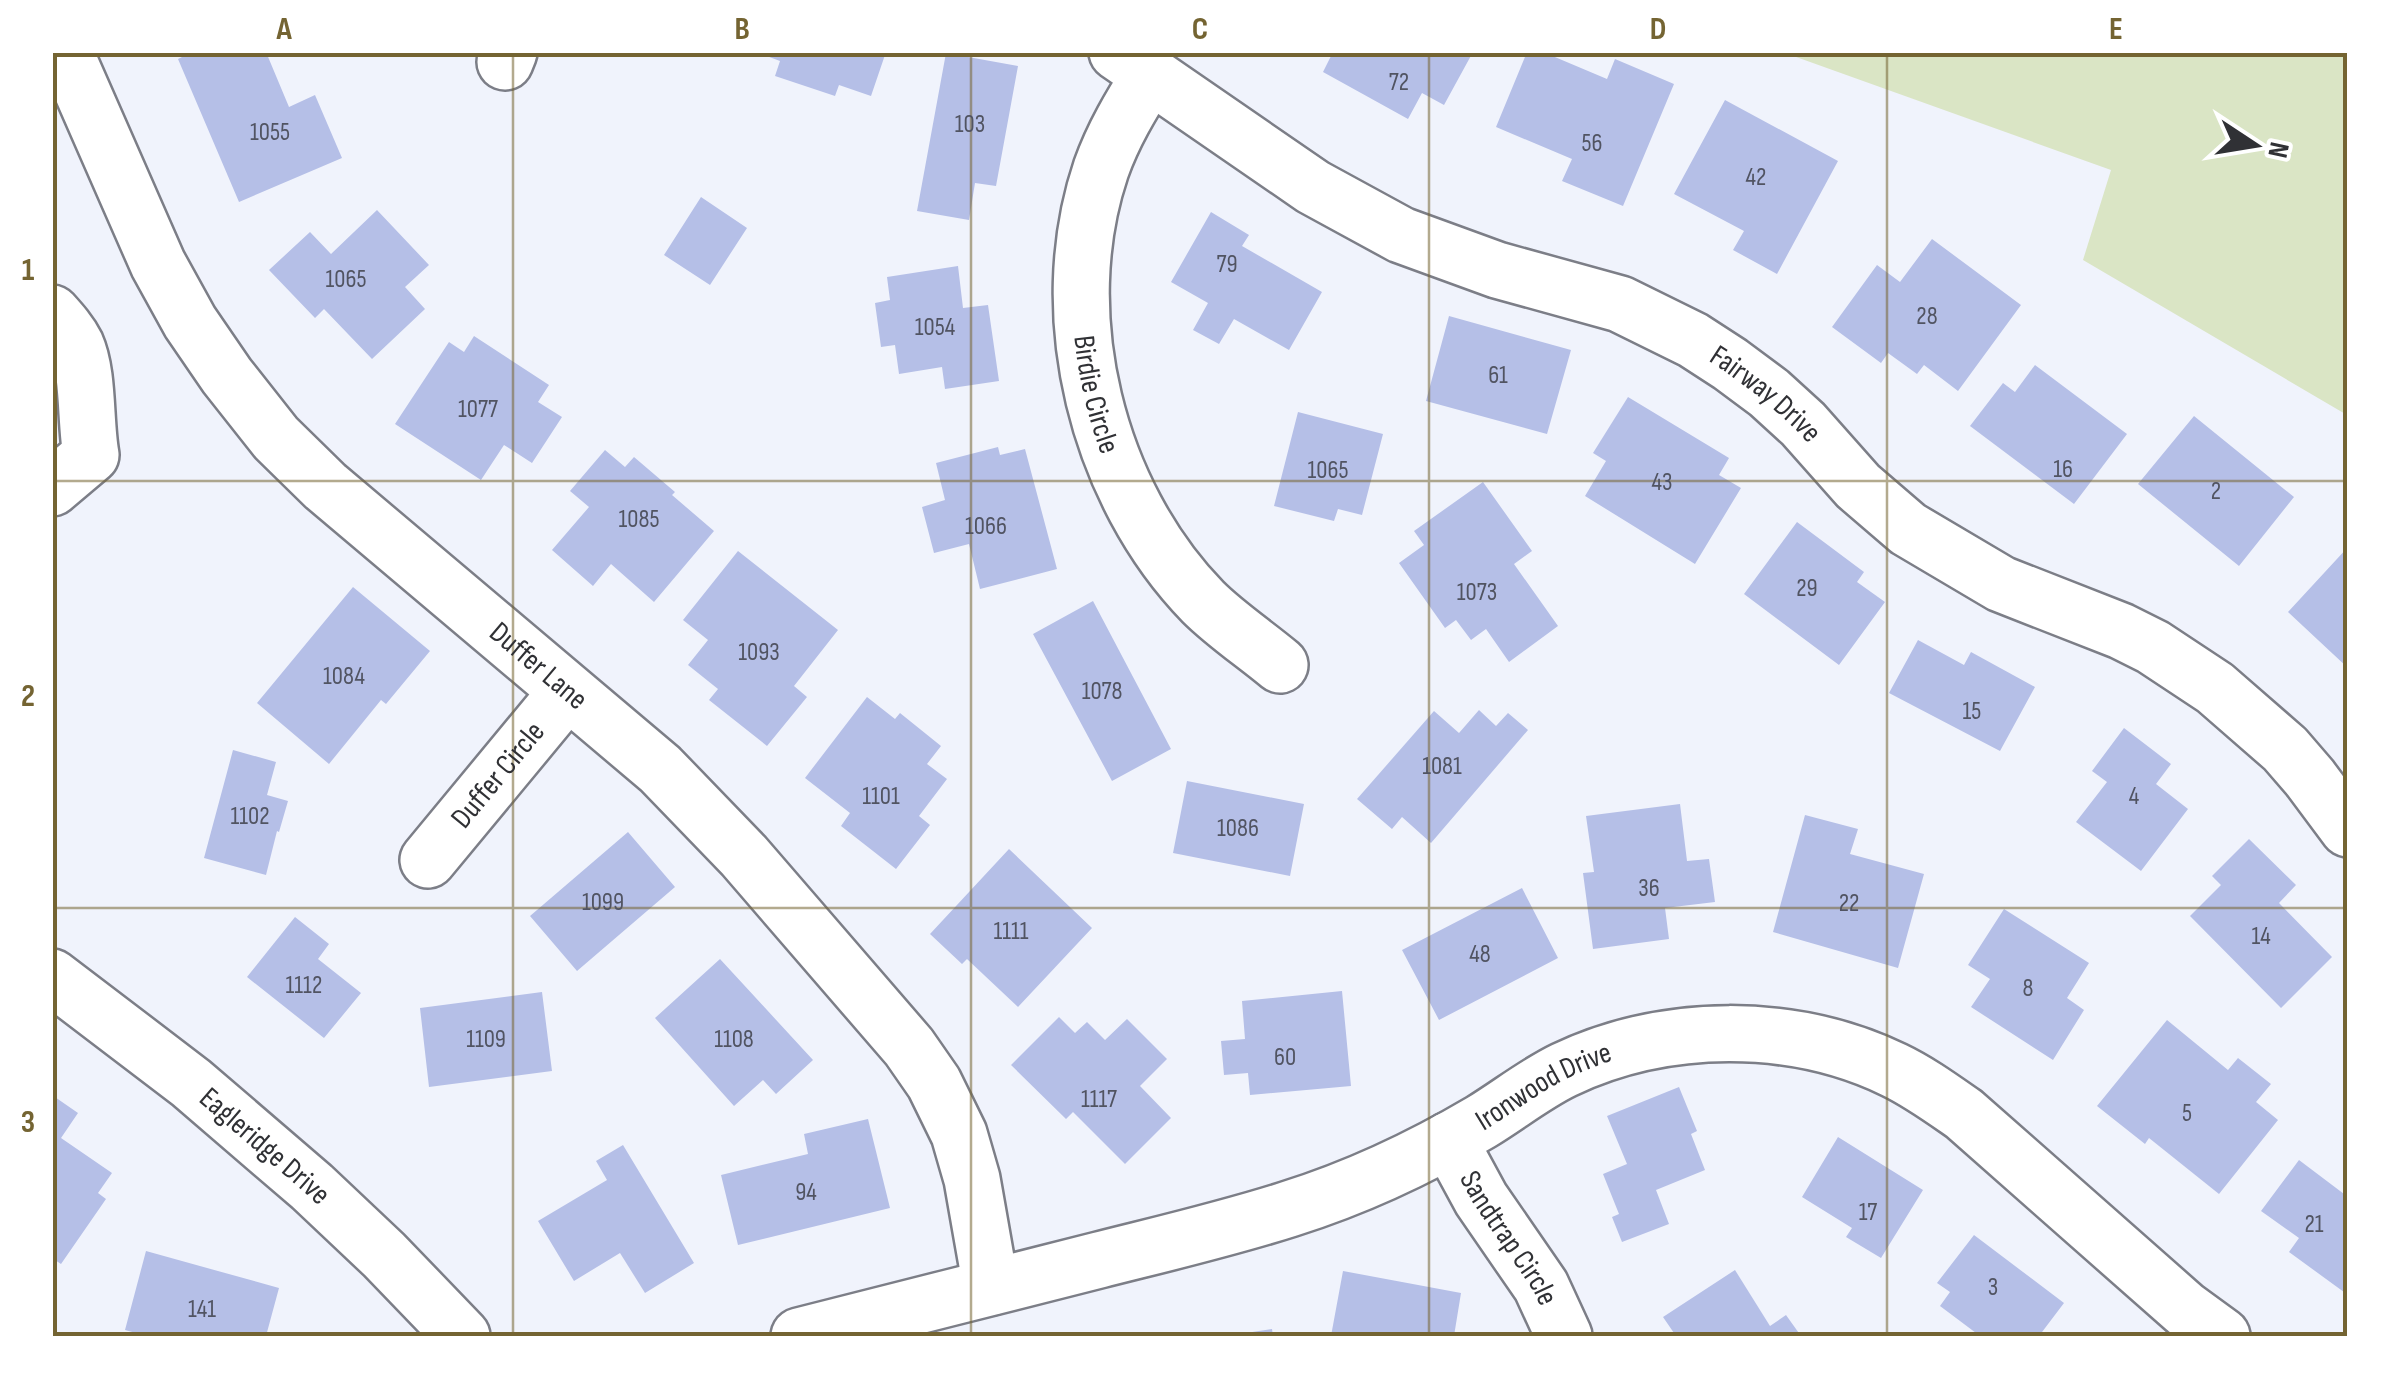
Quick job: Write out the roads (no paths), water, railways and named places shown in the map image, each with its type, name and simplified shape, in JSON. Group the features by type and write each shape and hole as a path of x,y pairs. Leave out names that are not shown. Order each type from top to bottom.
{"street":[{"name":"Duffer Lane","path":"64,52 158,264 190,322 276,438 325,486 627,740 697,804 909,1047 934,1082 964,1149 991,1287"},
{"name":"Birdie Circle","path":"1133,64 1115,134 1100,172 1084,256 1085,348 1094,396 1108,446 1128,494 1151,534 1204,603 1280,665"},
{"name":"Fairway Drive","path":"1133,64 1313,188 1386,227 1498,270 1620,304 1693,340 1769,393 1803,424 1858,486 1908,529 2000,584 2153,647 2215,688 2284,749 2348,829"},
{"path":"52,313 68,332 80,358 91,455 52,488"},
{"name":"Duffer Circle","path":"428,860 567,692"},
{"name":"Eagleridge Drive","path":"52,977 191,1083 312,1187 462,1336"},
{"name":"Ironwood Drive","path":"799,1336 1288,1210 1371,1179 1448,1140 1564,1070 1664,1038 1707,1034 1804,1041 1850,1052 1918,1083 1964,1114 2185,1310 2222,1336"},
{"name":"Sandtrap Circle","path":"1448,1140 1481,1199 1541,1286 1564,1336"}]}
